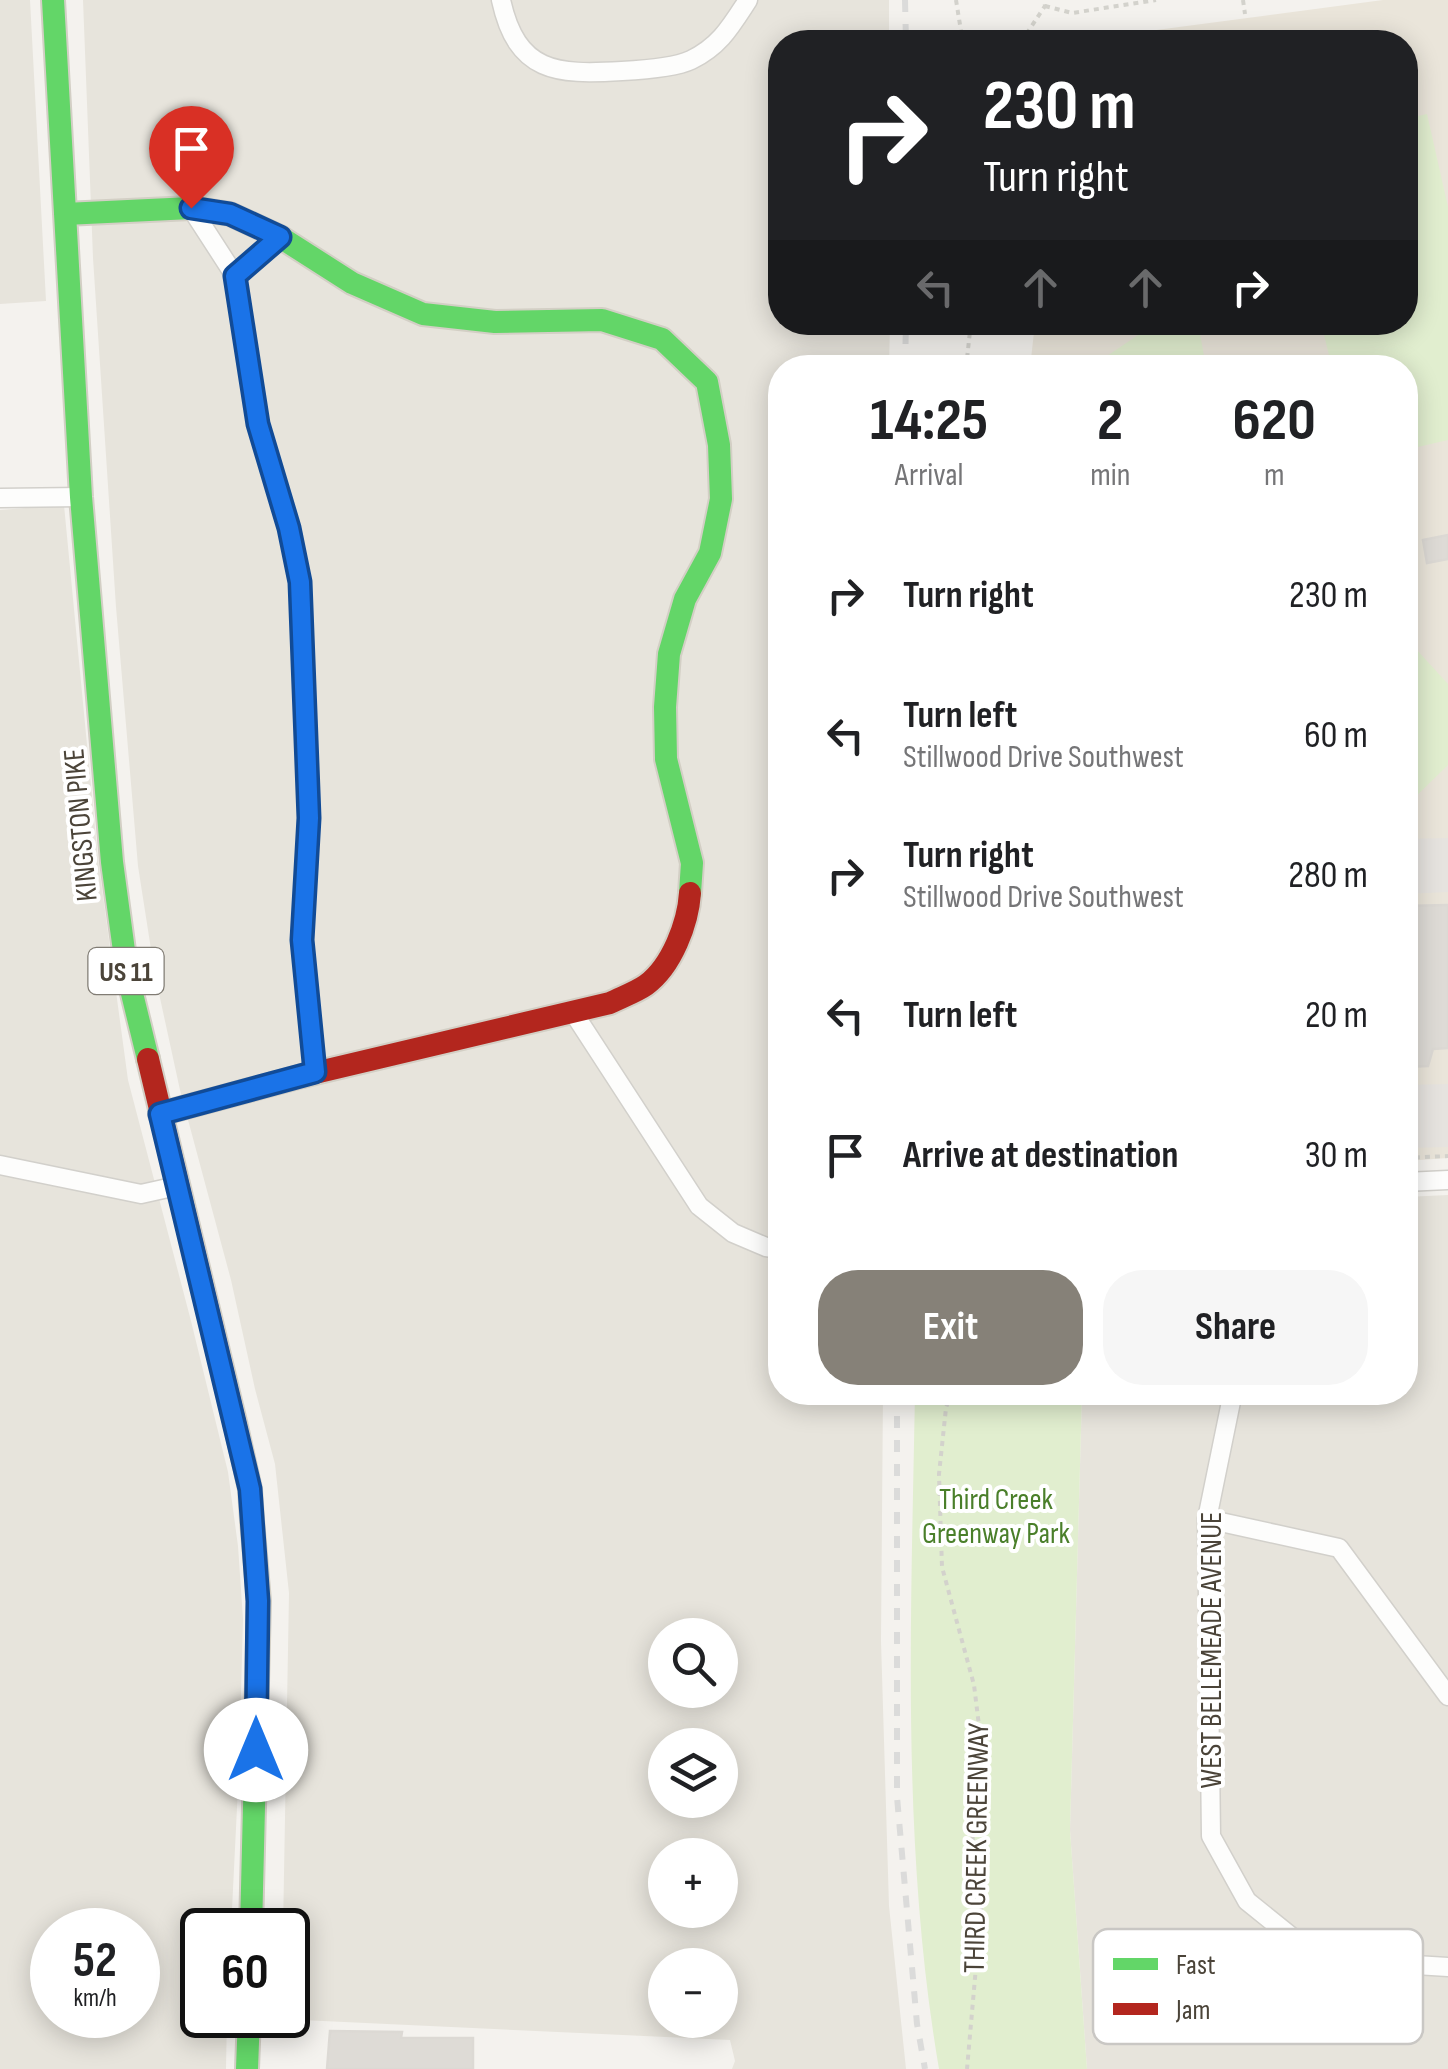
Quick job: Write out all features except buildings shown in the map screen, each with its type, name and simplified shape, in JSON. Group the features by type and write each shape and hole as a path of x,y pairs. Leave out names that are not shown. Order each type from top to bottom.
{"main road":[{"name":"KINGSTON PIKE","path":"54,0 82,497 112,862 126,973 250,1489 258,1601 251,1908"},
{"path":"65,214 191,208 230,214 280,237 352,283 422,314 495,322 602,320 662,339 707,382 719,445 721,500 710,553 685,599 669,654 665,707 666,759 692,863 689,914 674,951 648,984 610,1003 315,1072 160,1114"},
{"path":"247,2069 248,2038"}],"street":[{"path":"501,0 514,42 530,58 548,67 585,74 689,61 723,38 748,0"},
{"path":"191,208 235,276 258,424 289,528 300,582 309,818 302,940 315,1072"},
{"path":"235,276 280,237"},
{"path":"0,498 82,497"},
{"path":"573,1012 699,1206 733,1233 768,1247"},
{"path":"0,1165 142,1194 177,1186"},
{"path":"1418,1181 1448,1180"},
{"name":"WEST BELLEMEADE AVENUE","path":"1230,1405 1207,1519 1211,1836 1248,1901 1281,1929"},
{"path":"1207,1519 1338,1548 1448,1696"},
{"name":"WEST BELLEMEADE AVENUE","path":"1423,1966 1448,1967"}],"path":[{"path":"956,0 961,30"},
{"path":"1028,30 1044,3 1072,13 1156,0"},
{"path":"1243,0 1245,14"},
{"path":"1418,1157 1448,1156"},
{"name":"THIRD CREEK GREENWAY","path":"947,1405 939,1474 942,1567 974,1684 981,1742 972,1834 982,1910 967,2069"}],"shaded area":[{"path":"0,0 30,0 46,301 0,304"},
{"path":"83,0 889,0 889,30 768,30 768,335 890,335 889,355 768,355 768,1405 883,1405 881,1641 889,1906 906,2069 732,2069 735,2061 730,2040 687,2038 738,2038 738,1948 648,1948 648,2036 310,2020 310,1908 283,1908 289,1593 275,1464 180,1090 155,975 138,866 93,258"},
{"path":"1383,0 1448,0 1448,1158 1418,1160 1418,355 1031,355 1034,335 1418,335 1418,30 1156,30"},
{"path":"64,505 98,859 128,1080 228,1472 243,1619 239,1767 232,1908 180,1908 180,2038 227,2038 226,2069 0,2069 0,510"},
{"path":"1448,838 1448,892 1418,893 1418,839"},
{"path":"1448,1084 1448,1147 1418,1148 1418,1085"},
{"path":"1448,1195 1448,2069 1087,2069 1070,1830 1082,1405 1418,1405 1418,1196"}],"green space":[{"path":"1427,114 1448,207 1448,440 1418,447 1418,355 1329,355 1324,335 1418,335 1418,116"},
{"path":"1138,335 1200,335 1204,355 1108,355"},
{"path":"1418,651 1448,684 1448,765 1418,794"},
{"name":"Third Creek Greenway Park","path":"915,1405 1082,1405 1070,1830 1087,2069 939,2069 919,1901 911,1647"}],"railway":[{"path":"905,0 906,30"},
{"path":"905,355 906,335"},
{"path":"897,1405 897,1797 917,2024 925,2069"}],"traffic: fast":[{"path":"53,0 81,497 112,862 127,973 148,1059"},
{"path":"65,214 191,208 230,214 280,237 352,283 423,314 495,322 602,320 662,339 707,382 719,445 721,499 710,553 685,599 669,654 665,707 666,759 692,863 690,893"},
{"path":"160,1114 302,1076"},
{"path":"252,1520 259,1601 252,1908"},
{"path":"247,2069 248,2038"}],"traffic: jam":[{"path":"302,1076 610,1003 646,985 664,967 682,930 690,893"},
{"path":"148,1059 235,1422 250,1489 252,1520"}],"route":[{"path":"191,208 230,214 280,237 235,276 258,424 289,528 300,582 309,818 302,940 315,1072 160,1114 250,1489 258,1601 256,1750"}]}
